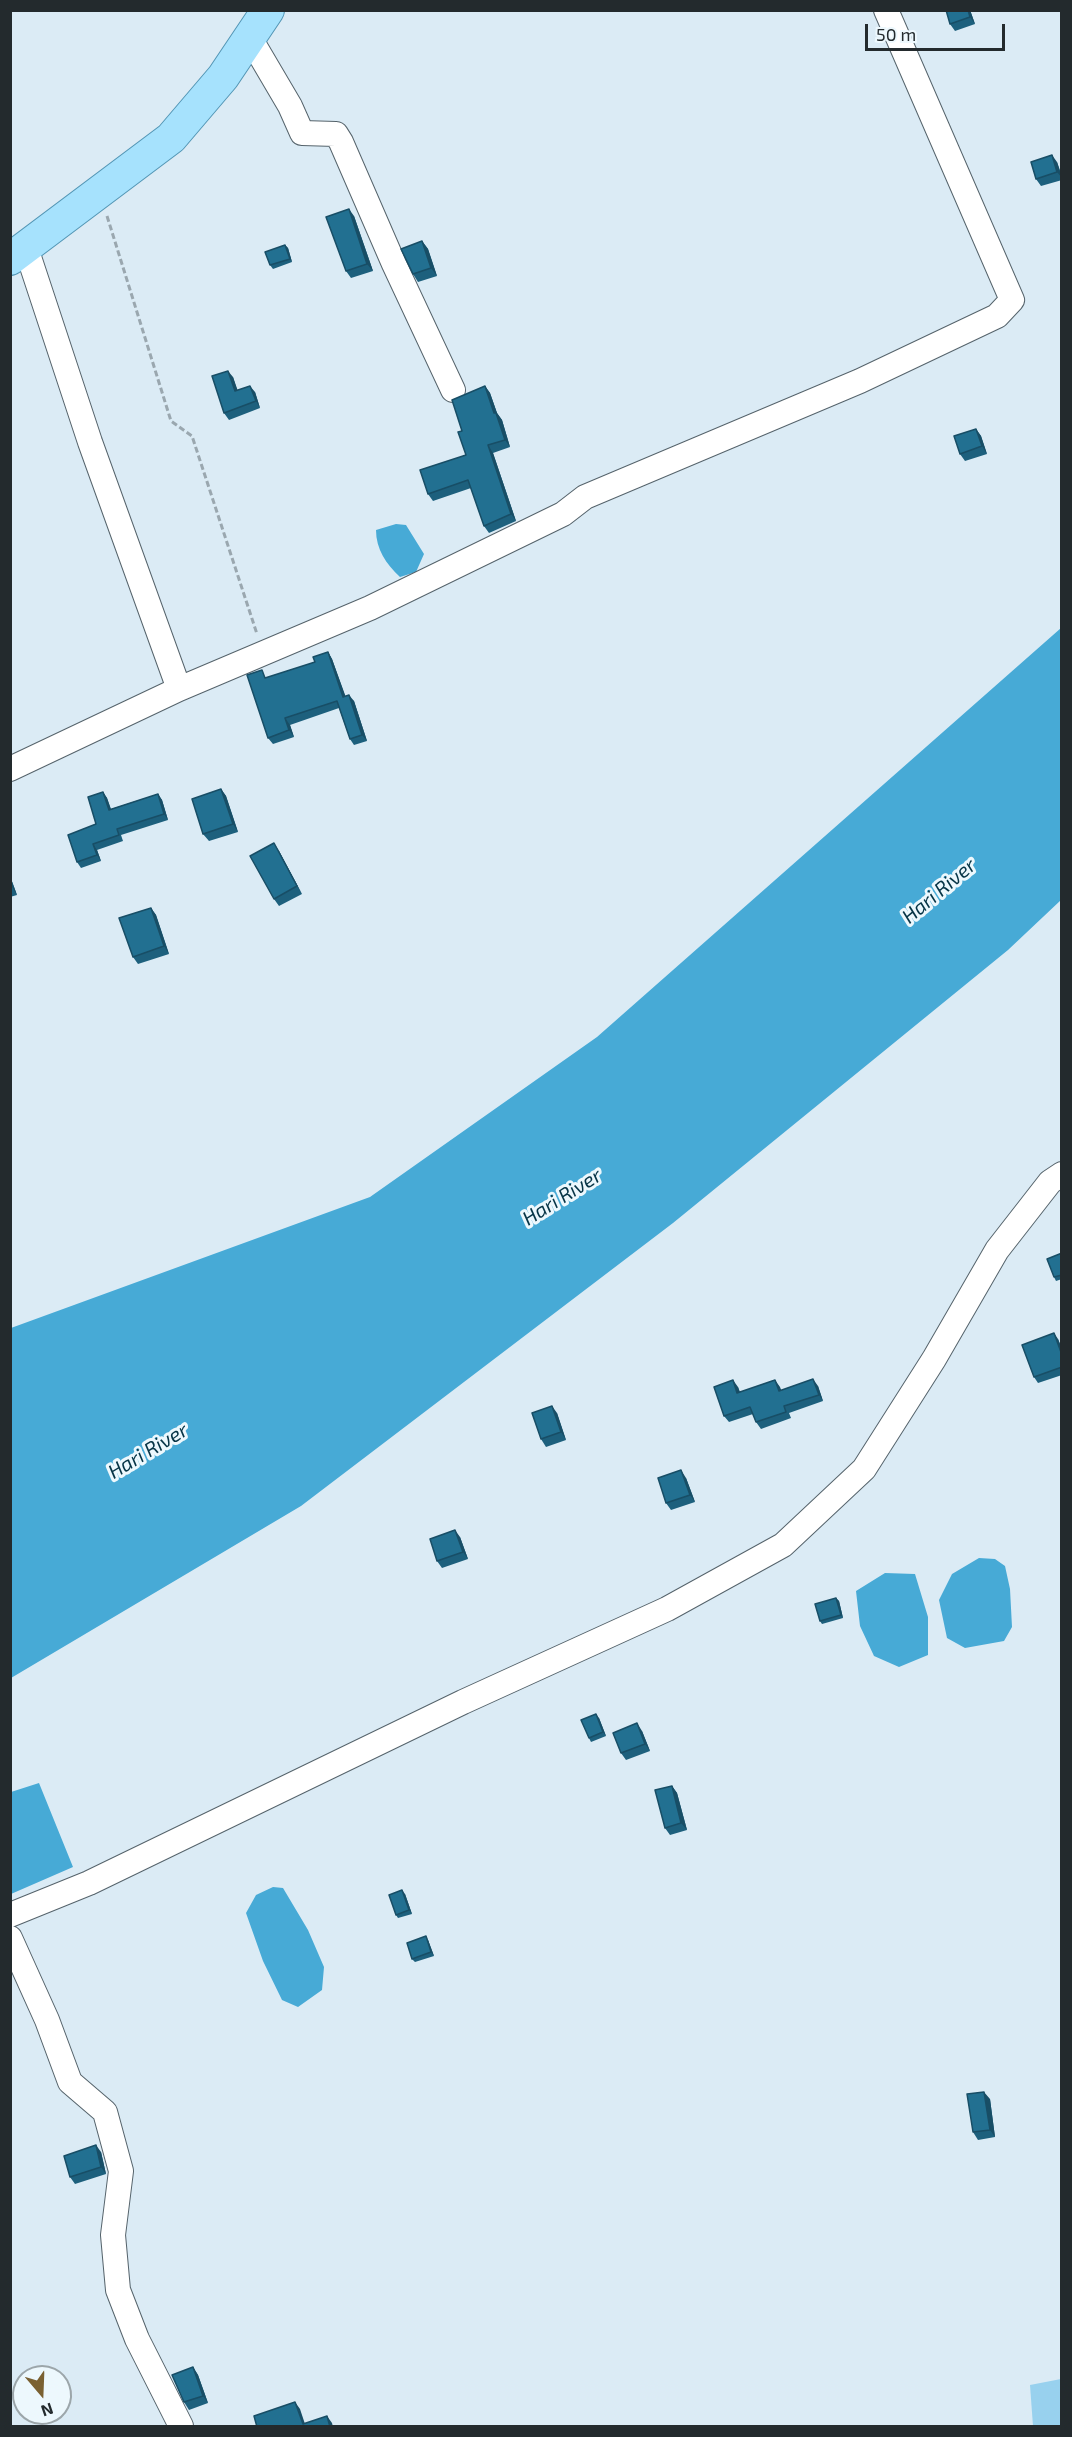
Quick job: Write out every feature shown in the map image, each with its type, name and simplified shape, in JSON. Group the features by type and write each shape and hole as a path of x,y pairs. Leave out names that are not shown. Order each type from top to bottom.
{"main road":[{"path":"18,253 171,138 223,76 268,10"}],"street":[{"path":"10,769 179,689 370,608 562,514 585,497 860,381 997,316 1012,300 956,166 886,10"},
{"path":"250,38 291,106 302,133 336,134 341,142 394,264 453,390"},
{"path":"18,253 90,442 179,689"},
{"path":"10,1915 89,1883 463,1702 667,1609 783,1545 864,1469 934,1359 997,1250 1050,1182 1062,1174"},
{"path":"10,1938 47,2020 70,2082 105,2112 121,2171 113,2235 118,2290 137,2339 181,2427"}],"path":[{"path":"100,192 171,421 192,436 263,653"}],"shaded area":[{"path":"1061,2379 1061,2426 1033,2426 1030,2385"}],"water":[{"path":"396,524 406,525 424,554 416,572 400,577 383,556 376,537 376,530"},
{"name":"Hari River","path":"1061,628 1061,900 1008,950 673,1223 301,1506 11,1678 11,1328 370,1197 597,1037"},
{"path":"979,1558 995,1559 1005,1566 1010,1589 1012,1627 1004,1641 965,1648 947,1638 939,1600 952,1574"},
{"path":"885,1573 915,1574 928,1617 928,1655 899,1667 874,1656 860,1626 856,1591"},
{"path":"39,1783 73,1867 11,1894 11,1792"},
{"path":"273,1887 283,1888 308,1930 324,1967 322,1990 298,2007 282,2000 263,1961 246,1913 256,1895"}],"building":[{"path":"946,10 968,10 970,17 950,24"},
{"path":"1052,155 1057,172 1036,179 1031,162"},
{"path":"349,209 367,264 346,271 326,217"},
{"path":"422,241 431,268 413,274 401,249"},
{"path":"285,245 290,259 270,265 265,252"},
{"path":"228,371 235,391 250,386 256,401 224,413 212,376"},
{"path":"485,386 505,440 488,445 511,514 484,526 468,480 428,494 420,470 466,455 458,432 462,431 452,400"},
{"path":"976,429 982,446 960,454 954,436"},
{"path":"328,652 343,697 349,695 362,735 350,739 337,701 285,718 289,730 268,738 247,675 262,670 265,678 315,662 313,657"},
{"path":"221,789 233,824 203,834 192,799"},
{"path":"103,792 109,810 158,794 164,814 117,829 119,835 93,844 97,855 77,862 68,835 96,824 88,797"},
{"path":"274,843 297,886 274,899 250,856"},
{"path":"151,908 164,946 133,957 119,918"},
{"path":"1062,1253 1062,1275 1054,1277 1047,1259"},
{"path":"1054,1333 1062,1355 1062,1367 1034,1377 1022,1345"},
{"path":"813,1379 819,1395 784,1406 786,1412 756,1422 750,1407 724,1416 714,1387 733,1380 737,1393 775,1380 779,1391"},
{"path":"552,1406 561,1432 541,1439 532,1413"},
{"path":"681,1470 690,1495 666,1503 658,1478"},
{"path":"455,1530 463,1552 437,1561 430,1539"},
{"path":"836,1598 841,1615 820,1621 815,1604"},
{"path":"596,1714 603,1732 589,1738 581,1720"},
{"path":"637,1723 645,1744 621,1753 613,1733"},
{"path":"672,1786 681,1823 665,1828 655,1790"},
{"path":"402,1890 409,1910 396,1915 389,1895"},
{"path":"426,1936 431,1952 412,1959 407,1943"},
{"path":"984,2092 990,2130 973,2132 967,2094"},
{"path":"96,2145 101,2167 70,2177 64,2156"},
{"path":"193,2367 203,2396 184,2402 172,2375"},
{"path":"295,2402 303,2424 327,2416 330,2427 257,2427 254,2416"}]}
